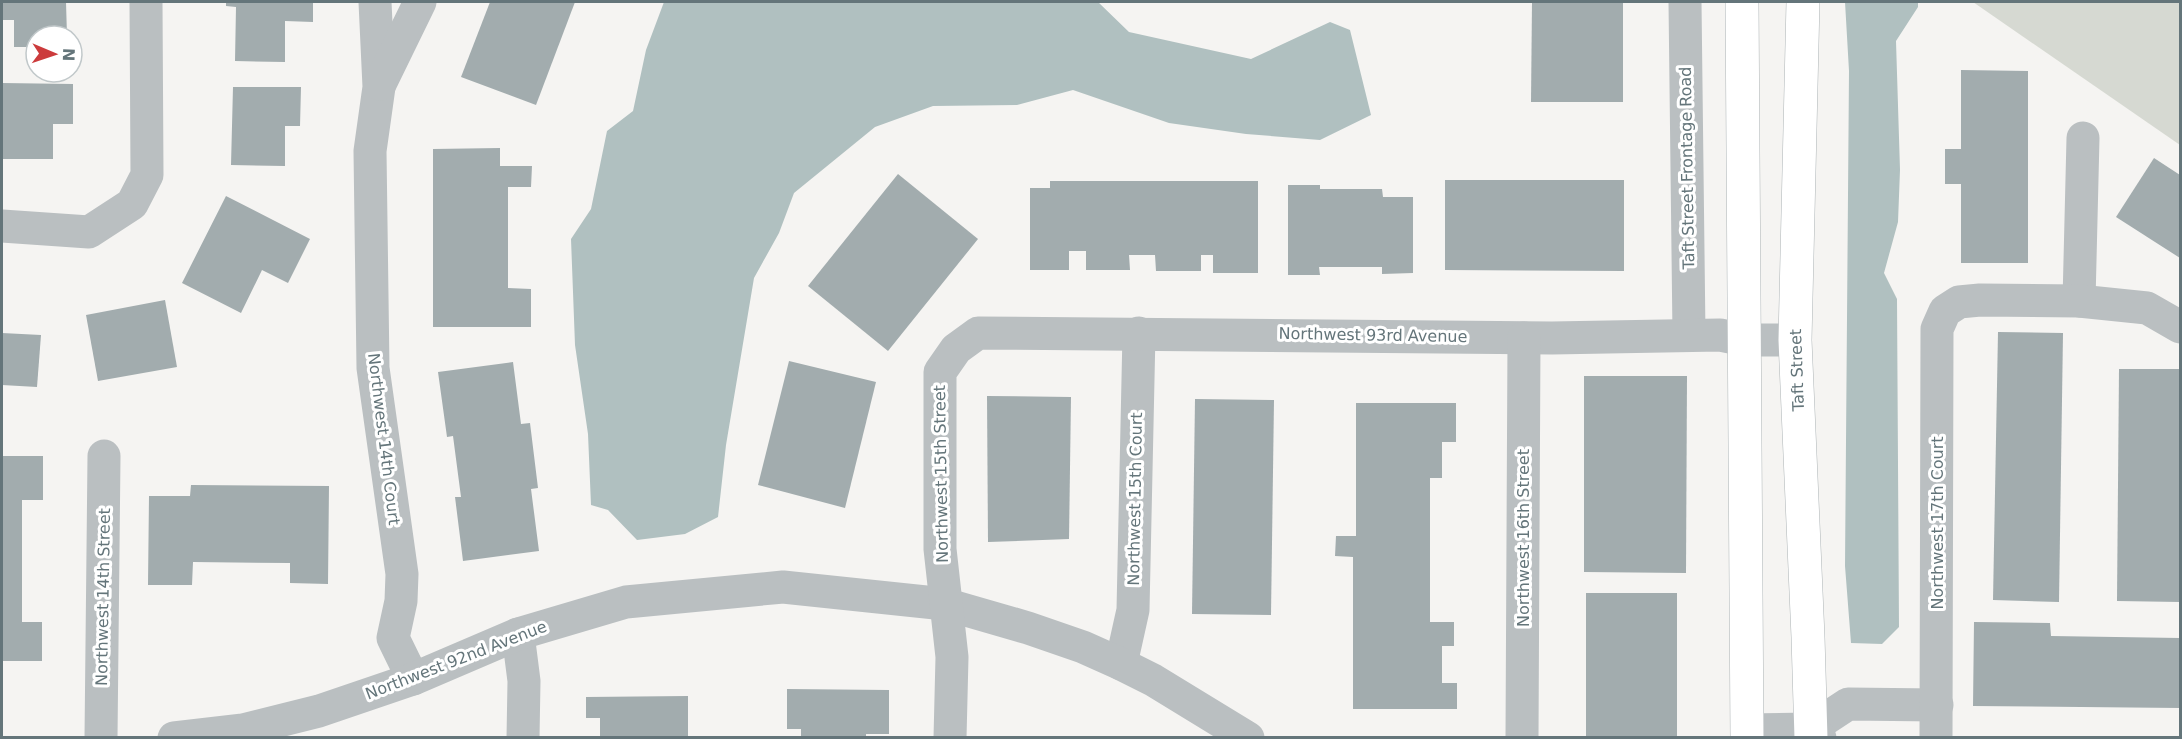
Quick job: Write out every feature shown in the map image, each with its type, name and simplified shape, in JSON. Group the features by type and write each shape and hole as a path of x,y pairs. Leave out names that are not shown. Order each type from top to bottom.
{"street":[{"path":"2,226 89,232 132,204 147,175 146,2"},
{"name":"Northwest 14th Court","path":"375,2 379,87 370,152 373,368 402,574 401,601 393,638 413,679"},
{"name":"Northwest 14th Court","path":"379,87 420,2"},
{"name":"Taft Street Frontage Road","path":"1685,2 1689,335"},
{"path":"1742,2 1747,734 1814,735 1848,704 1937,705"},
{"name":"Taft Street","path":"1803,2 1795,340 1814,735"},
{"path":"2083,138 2079,301 2147,308 2181,327"},
{"name":"Northwest 17th Court","path":"1936,738 1937,329 1945,311 1959,302 1980,300 2079,301"},
{"name":"Northwest 93rd Avenue","path":"956,349 978,333 1524,338 1720,335 1745,340 1795,340"},
{"name":"Northwest 15th Court","path":"1121,664 1133,609 1138,333"},
{"name":"Northwest 16th Street","path":"1522,738 1524,338"},
{"name":"Northwest 15th Street","path":"950,738 952,657 940,549 940,372 956,349"},
{"name":"Northwest 14th Street","path":"101,738 104,456"},
{"name":"Northwest 92nd Avenue","path":"174,738 243,730 319,711 413,679 518,634 626,602 783,587 945,604 1083,647 1153,680 1248,738"},
{"path":"518,634 524,681 523,738"}],"shaded area":[{"path":"664,2 1098,2 1129,32 1251,59 1330,22 1350,30 1371,115 1320,140 1246,134 1169,123 1073,90 1017,105 933,106 875,127 794,193 779,233 754,278 726,445 718,517 685,534 637,540 608,510 591,505 588,434 575,345 571,239 591,209 607,131 633,111 646,50"},
{"path":"1845,2 1918,2 1918,7 1896,41 1900,170 1898,222 1884,273 1897,299 1899,627 1882,644 1851,643 1845,566 1849,71"},
{"path":"1973,2 2180,2 2180,145"}],"building":[{"path":"2,2 66,2 67,24 24,24 24,47 14,47 14,20 2,20"},
{"path":"226,2 313,2 313,22 285,21 285,62 235,61 236,7 226,6"},
{"path":"490,2 575,2 536,105 461,77"},
{"path":"1532,2 1623,2 1623,102 1531,102"},
{"path":"1961,70 2028,71 2028,263 1961,263 1961,184 1945,184 1945,149 1961,149"},
{"path":"2,83 73,84 73,124 53,124 53,159 2,159"},
{"path":"233,87 301,87 300,126 285,126 285,166 231,165"},
{"path":"500,148 500,166 532,166 531,187 508,187 508,288 531,289 531,327 433,327 433,149"},
{"path":"2154,158 2180,175 2180,258 2116,217"},
{"path":"898,174 978,239 888,351 808,286"},
{"path":"1445,180 1624,180 1624,271 1445,270"},
{"path":"1050,181 1258,181 1258,273 1213,273 1213,255 1201,255 1201,271 1156,271 1155,255 1129,255 1130,270 1086,270 1086,251 1069,251 1069,270 1030,270 1030,188 1050,188"},
{"path":"1288,185 1320,185 1320,189 1382,189 1383,197 1413,197 1413,273 1382,274 1382,267 1319,267 1320,275 1288,275"},
{"path":"226,196 310,239 288,283 262,270 241,313 182,283"},
{"path":"165,300 177,367 98,381 86,315"},
{"path":"1998,332 2063,333 2059,602 1993,600"},
{"path":"2,333 41,335 37,387 2,385"},
{"path":"789,361 876,382 845,508 758,485"},
{"path":"513,362 521,424 530,423 538,488 531,489 539,551 463,561 455,497 461,497 453,436 447,437 438,372"},
{"path":"2119,369 2180,369 2180,602 2117,601"},
{"path":"1584,376 1687,376 1686,573 1584,572"},
{"path":"987,396 1071,397 1069,539 988,542"},
{"path":"1195,399 1274,400 1271,615 1192,614"},
{"path":"1356,403 1456,403 1456,442 1442,442 1442,478 1430,478 1430,622 1454,622 1454,646 1442,646 1442,683 1457,683 1457,709 1353,709 1353,557 1335,556 1336,536 1356,536"},
{"path":"2,456 43,456 43,500 22,500 22,622 42,622 42,661 2,661"},
{"path":"191,485 329,486 328,584 290,583 290,563 193,562 192,585 148,585 149,496 190,496"},
{"path":"1586,593 1677,593 1677,738 1586,738"},
{"path":"1974,622 2050,623 2051,636 2180,638 2180,708 1973,706"},
{"path":"787,689 889,690 889,734 866,734 866,738 801,738 801,729 787,729"},
{"path":"688,696 688,738 600,738 600,718 586,718 586,697"}]}
